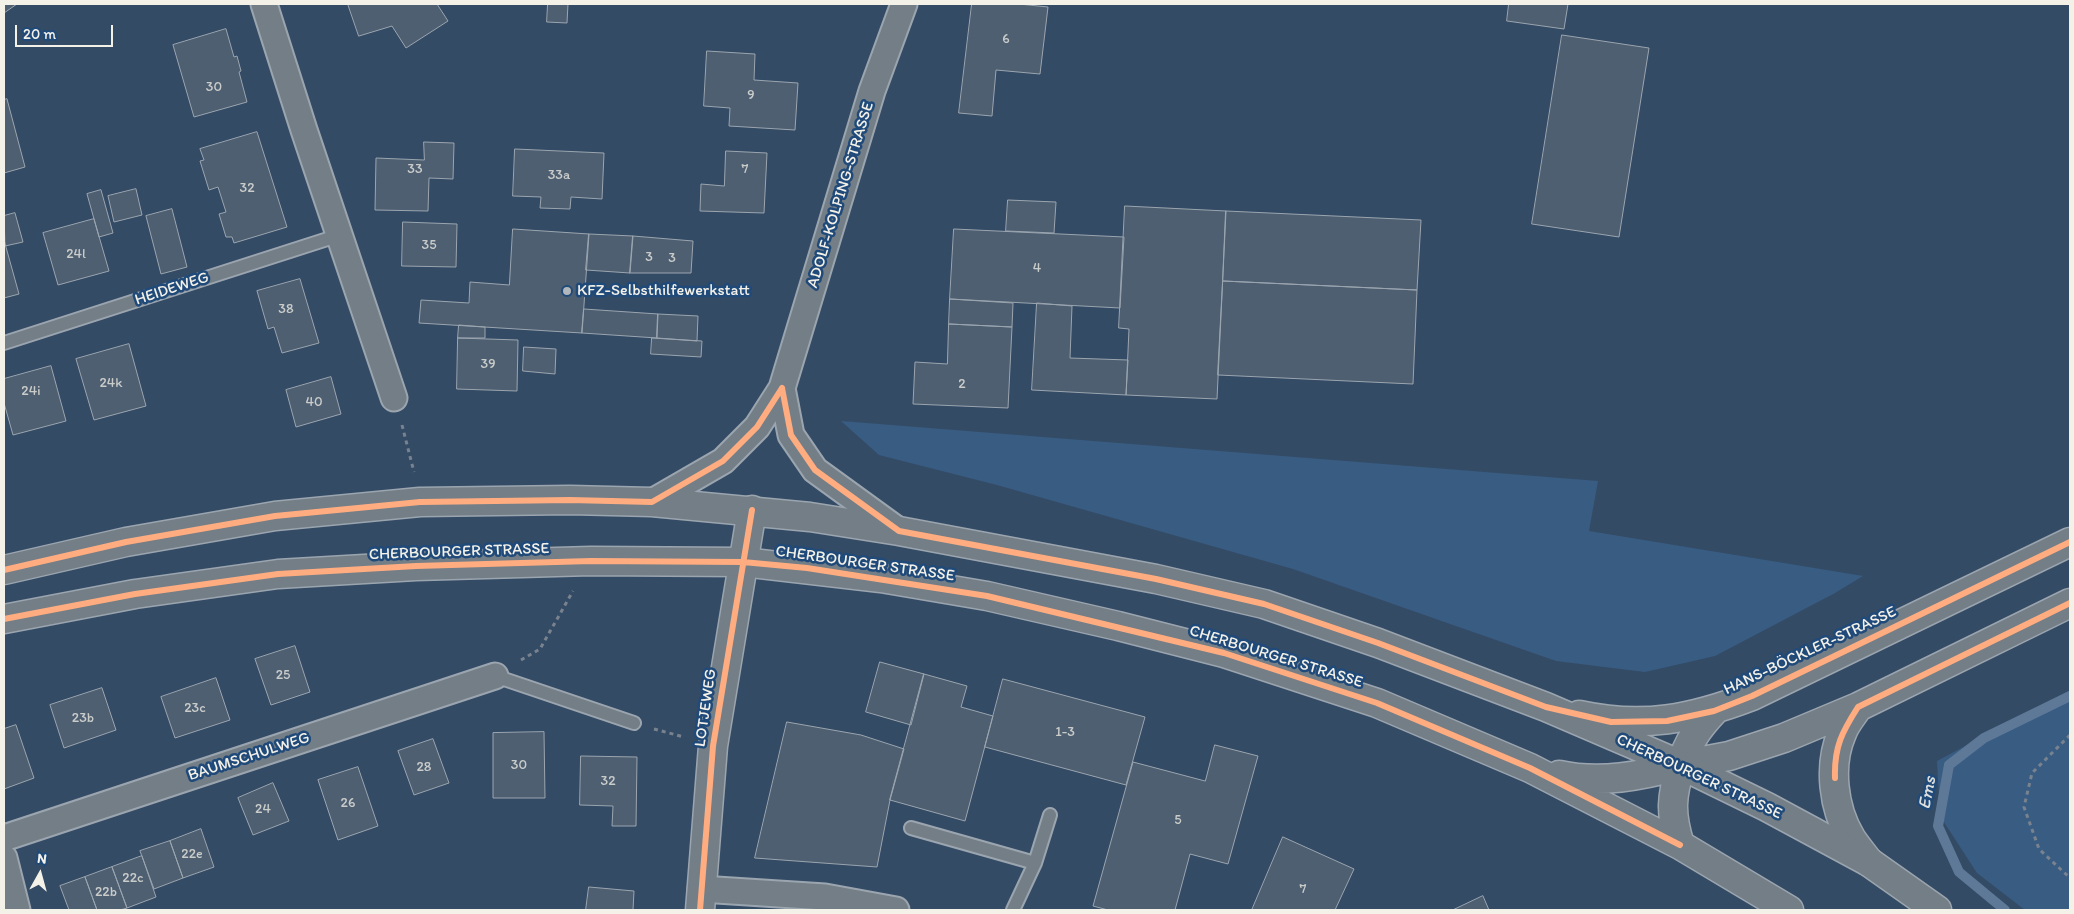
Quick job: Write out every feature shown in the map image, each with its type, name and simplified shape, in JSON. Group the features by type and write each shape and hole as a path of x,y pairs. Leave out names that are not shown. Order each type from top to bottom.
{"main road":[{"name":"CHERBOURGER STRASSE","path":"4,570 126,542 275,516 420,502 570,500 652,502 752,510 899,531 1156,578 1264,604 1378,643 1546,707 1681,765 1767,807 1870,862 1937,910"},
{"name":"LOTJEWEG","path":"700,899 713,746 752,510"},
{"name":"HANS-BÖCKLER-STRASSE","path":"1546,707 1611,722 1667,721 1714,711 1752,696 2070,542"},
{"name":"CHERBOURGER STRASSE","path":"4,619 135,594 278,574 416,566 591,561 743,562 807,568 988,596 1224,653 1378,703 1530,768 1680,845 1789,910"},
{"path":"1530,768 1579,780 1599,779 1645,774 1730,756 1784,738 1858,707 2070,603"},
{"path":"1858,707 1842,732 1834,758 1835,778 1838,809 1851,838 1870,862"},
{"name":"HANS-BÖCKLER-STRASSE","path":"1680,845 1673,821 1672,794 1687,744 1696,730 1714,711"}],"street":[{"path":"264,4 394,398"},
{"name":"ADOLF-KOLPING-STRASSE","path":"652,502 724,461 756,427 782,388 872,91 904,4"},
{"name":"ADOLF-KOLPING-STRASSE","path":"782,388 791,435 815,470 899,531"},
{"name":"BAUMSCHULWEG","path":"4,838 494,676"},
{"path":"4,858 18,910"},
{"path":"700,899 825,897 896,910"}],"lane":[{"name":"HEIDEWEG","path":"4,344 340,235"},
{"path":"494,676 634,723"},
{"path":"1012,910 1035,863 1050,815"},
{"path":"911,828 1035,863"}],"path":[{"path":"394,398 420,502"},
{"path":"494,676 540,649 591,561"},
{"path":"634,723 713,746"},
{"path":"2070,735 2032,773 2024,807 2040,848 2070,878"}],"shaded area":[{"path":"841,421 1598,481 1589,531 1863,576 1835,593 1715,656 1645,672 1556,661 1293,569 997,485 879,455"},
{"path":"2070,690 2070,910 2025,910 1977,873 1940,816 1937,761"}],"building":[{"path":"4,4 17,4 4,13"},
{"path":"348,4 437,4 448,21 406,48 392,26 359,36"},
{"path":"548,4 568,4 567,23 547,22"},
{"path":"972,4 1019,4 1048,7 1040,74 996,70 992,116 959,113"},
{"path":"1509,4 1568,4 1564,29 1507,21"},
{"path":"226,29 234,57 237,56 247,102 194,117 173,45"},
{"path":"1562,35 1649,48 1619,237 1532,224"},
{"path":"707,51 755,54 754,80 798,83 795,130 729,126 730,108 704,106"},
{"path":"7,99 25,167 4,173 4,100"},
{"path":"257,132 287,227 234,243 232,237 226,237 219,214 226,212 218,187 209,190 200,161 204,160 200,149"},
{"path":"424,142 454,143 453,179 429,178 428,211 375,210 376,158 424,160"},
{"path":"515,149 604,153 602,199 571,197 570,209 540,208 541,197 513,196"},
{"path":"726,151 767,153 764,213 700,211 701,184 724,186"},
{"path":"136,189 142,215 114,222 108,196"},
{"path":"101,190 113,233 99,237 87,194"},
{"path":"1008,200 1056,202 1054,233 1006,231"},
{"path":"1125,206 1226,211 1217,399 1126,395 1129,329 1119,328"},
{"path":"172,209 187,267 161,274 146,216"},
{"path":"1226,211 1421,220 1417,290 1223,281"},
{"path":"15,213 23,242 5,246 4,216"},
{"path":"94,219 109,271 58,285 43,233"},
{"path":"403,222 457,224 456,267 402,266"},
{"path":"513,229 589,234 582,333 419,323 421,300 469,303 470,282 509,285"},
{"path":"954,229 1124,237 1120,308 950,299"},
{"path":"589,234 633,236 630,273 586,270"},
{"path":"633,236 693,241 691,273 630,273"},
{"path":"4,240 19,294 4,298"},
{"path":"300,279 319,343 282,353 274,327 268,329 257,291"},
{"path":"1223,281 1417,290 1413,384 1218,375"},
{"path":"950,299 1013,303 1012,327 949,324"},
{"path":"1037,303 1072,306 1070,358 1128,360 1126,395 1032,390"},
{"path":"584,309 658,314 657,338 582,333"},
{"path":"658,314 698,316 697,341 657,338"},
{"path":"949,324 1012,327 1008,408 913,404 915,362 947,364"},
{"path":"459,325 485,327 485,338 458,338"},
{"path":"458,338 518,340 517,391 457,389"},
{"path":"652,338 702,341 701,357 651,354"},
{"path":"129,344 146,406 94,420 76,359"},
{"path":"524,347 556,349 555,374 523,371"},
{"path":"51,366 66,421 13,435 4,403 4,379"},
{"path":"331,377 341,414 296,427 286,390"},
{"path":"295,646 310,692 271,705 255,659"},
{"path":"880,662 924,674 911,725 866,712"},
{"path":"924,674 967,686 961,707 993,716 965,821 890,800"},
{"path":"216,678 230,720 175,738 161,697"},
{"path":"1003,679 1145,717 1126,785 985,747"},
{"path":"102,688 116,730 64,748 50,705"},
{"path":"787,722 861,735 904,749 890,800 877,867 755,858"},
{"path":"16,725 34,778 4,789 4,729"},
{"path":"544,732 545,798 493,798 493,733"},
{"path":"433,739 449,783 414,795 398,751"},
{"path":"1215,745 1258,756 1228,864 1190,854 1175,910 1108,910 1093,906 1133,762 1205,781"},
{"path":"581,756 637,757 636,826 612,826 613,806 580,805"},
{"path":"358,767 378,826 338,840 318,780"},
{"path":"273,783 289,821 253,835 238,798"},
{"path":"201,829 214,867 183,878 170,841"},
{"path":"1283,837 1354,869 1335,910 1252,910"},
{"path":"170,841 183,878 154,889 140,851"},
{"path":"142,856 156,897 127,908 112,867"},
{"path":"112,867 127,908 120,910 97,910 85,877"},
{"path":"85,877 97,910 69,910 60,886"},
{"path":"589,887 634,891 633,910 586,910"},
{"path":"1483,896 1489,910 1453,910"}],"waterway":[{"name":"Ems","path":"2005,910 1959,872 1938,826 1949,765 1984,738 2070,696"}],"cycle path":[{"path":"782,388 791,435 815,470 899,531 1156,579 1264,604 1378,643 1546,707 1611,722 1667,721 1714,711 1752,696 2070,542"},
{"path":"4,570 126,542 275,516 420,502 570,500 652,502 723,461 757,427 782,388"},
{"path":"700,910 713,746 752,510"},
{"path":"4,619 135,594 278,574 416,566 591,561 743,562 807,568 987,596 1224,653 1377,703 1530,768 1680,845"},
{"path":"1835,778 1836,757 1840,740 1858,707 2070,603"}],"place":[{"name":"KFZ-Selbsthilfewerkstatt","path":"567,291"}]}
